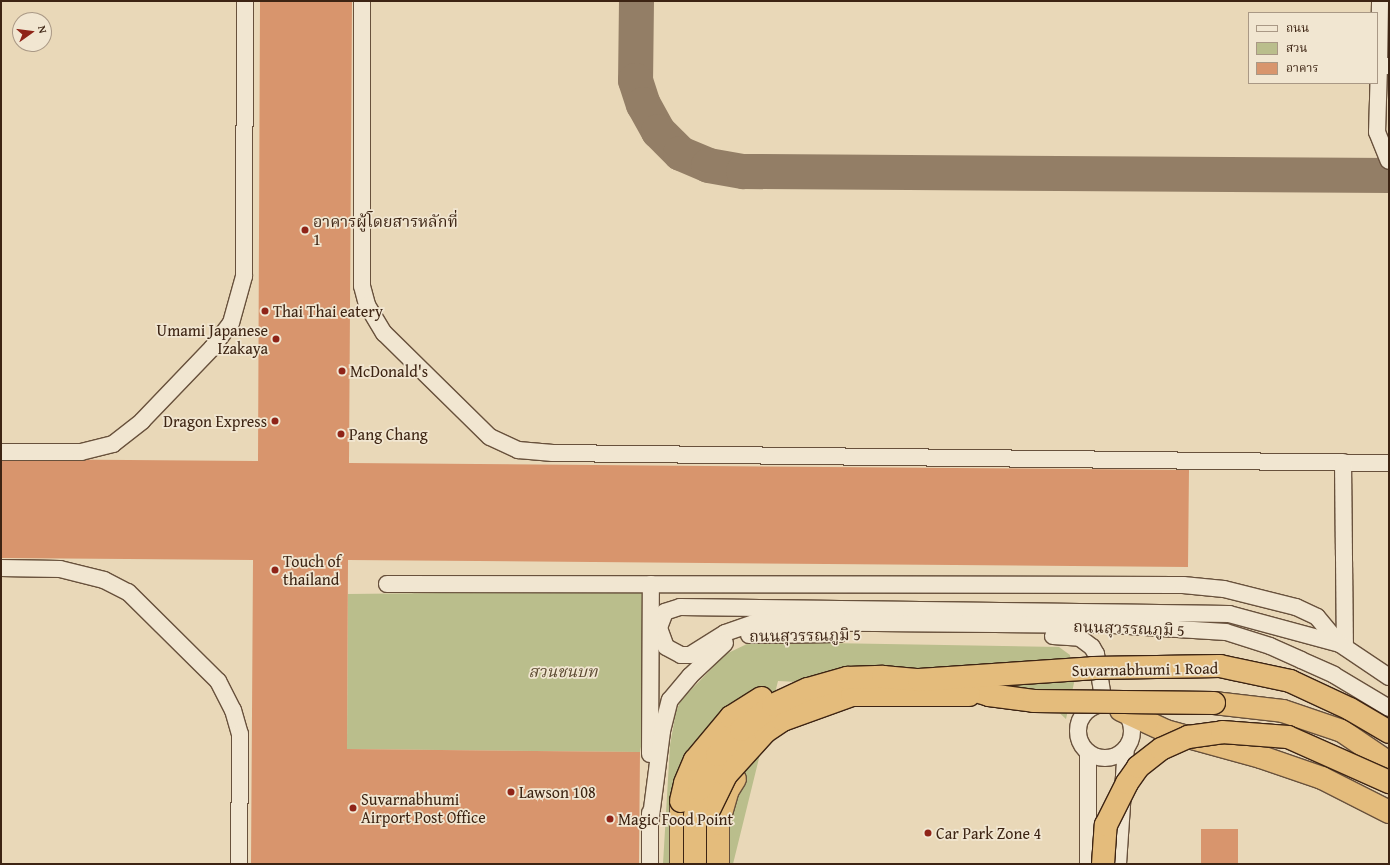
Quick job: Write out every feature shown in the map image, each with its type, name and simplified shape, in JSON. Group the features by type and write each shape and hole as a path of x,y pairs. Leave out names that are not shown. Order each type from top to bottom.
{"highway":[{"name":"Suvarnabhumi 1 Road","path":"718,864 718,824 728,790 759,743 792,713 817,700 851,690 919,680 1092,668 1220,666 1290,681 1350,708 1389,732"},
{"name":"Suvarnabhumi 1 Road","path":"681,864 682,801 684,783 695,760 731,717 777,690 818,677 862,668 921,675 989,695"},
{"name":"Suvarnabhumi 1 Road","path":"695,864 695,816 700,789 717,755 741,730 773,705 808,689 839,680 858,677 919,680"},
{"name":"Suvarnabhumi 1 Road","path":"707,864 710,808 726,775 765,732 782,720 852,695 989,695 1034,701 1214,703 1283,712 1342,731 1389,763"},
{"path":"1112,707 1166,731 1290,767 1381,807"},
{"path":"1103,864 1106,825 1127,783 1138,768 1161,749 1188,737 1222,732 1288,738 1389,782"}],"street":[{"path":"1,452 82,452 113,444 142,421 212,348 231,323 244,276 245,1"},
{"path":"362,1 362,286 367,305 384,333 490,437 518,450 552,453 1389,463"},
{"path":"1380,1 1384,66 1377,132 1389,161"},
{"path":"1342,646 1343,462"},
{"path":"1,568 60,568 104,580 128,592 218,681 234,710 240,734 239,864"},
{"path":"387,584 651,584"},
{"name":"ถนนสุวรรณภูมิ 5","path":"650,824 651,584 1204,586 1266,598 1296,607 1317,617 1342,646 1389,677"},
{"path":"797,584 797,608"},
{"name":"ถนนสุวรรณภูมิ 5","path":"651,642 659,628 665,612 680,606 1229,614 1342,646"},
{"name":"ถนนสุวรรณภูมิ 5","path":"651,611 666,647 681,655 690,655 725,632 757,622 1113,626 1226,632 1270,646 1301,660 1334,676 1389,708"},
{"name":"ถนนสุวรรณภูมิ 5","path":"650,824 662,731 670,700 677,689 710,655 736,637 759,633 1072,636 1089,643 1096,654 1112,707 1131,724 1130,740 1126,748 1118,864"},
{"path":"1112,707 1087,711 1081,719 1078,737 1088,753 1096,757 1112,757 1126,748"},
{"path":"1088,753 1088,864"},
{"path":"1088,823 1104,816 1111,818 1120,825"},
{"path":"650,824 650,864"}],"green space":[{"name":"สวนชนบท","path":"643,591 643,736 640,752 347,749 348,594"},
{"path":"768,642 1059,647 1070,655 1074,683 1066,719 1039,694 778,681 733,864 663,864 670,745 676,711 681,700 726,654 749,643"}],"building":[{"name":"อาคารผู้โดยสารหลักที่ 1","path":"260,1 352,1 349,463 1189,470 1188,567 348,560 347,749 640,752 639,864 251,864 253,560 1,558 1,459 258,461"},
{"path":"1201,829 1238,829 1238,864 1201,864"}],"taxiway":[{"path":"636,1 635,80 643,104 658,131 680,153 708,165 743,171 1389,175"}],"place":[{"name":"อาคารผู้โดยสารหลักที่ 1","path":"305,230"},
{"name":"Thai Thai eatery","path":"265,311"},
{"name":"Umami Japanese Izakaya","path":"276,339"},
{"name":"McDonald's","path":"342,371"},
{"name":"Dragon Express","path":"275,421"},
{"name":"Pang Chang","path":"341,434"},
{"name":"Touch of thailand","path":"275,570"},
{"name":"Lawson 108","path":"511,792"},
{"name":"Suvarnabhumi Airport Post Office","path":"353,808"},
{"name":"Magic Food Point","path":"610,819"},
{"name":"Car Park Zone 4","path":"928,833"}]}
